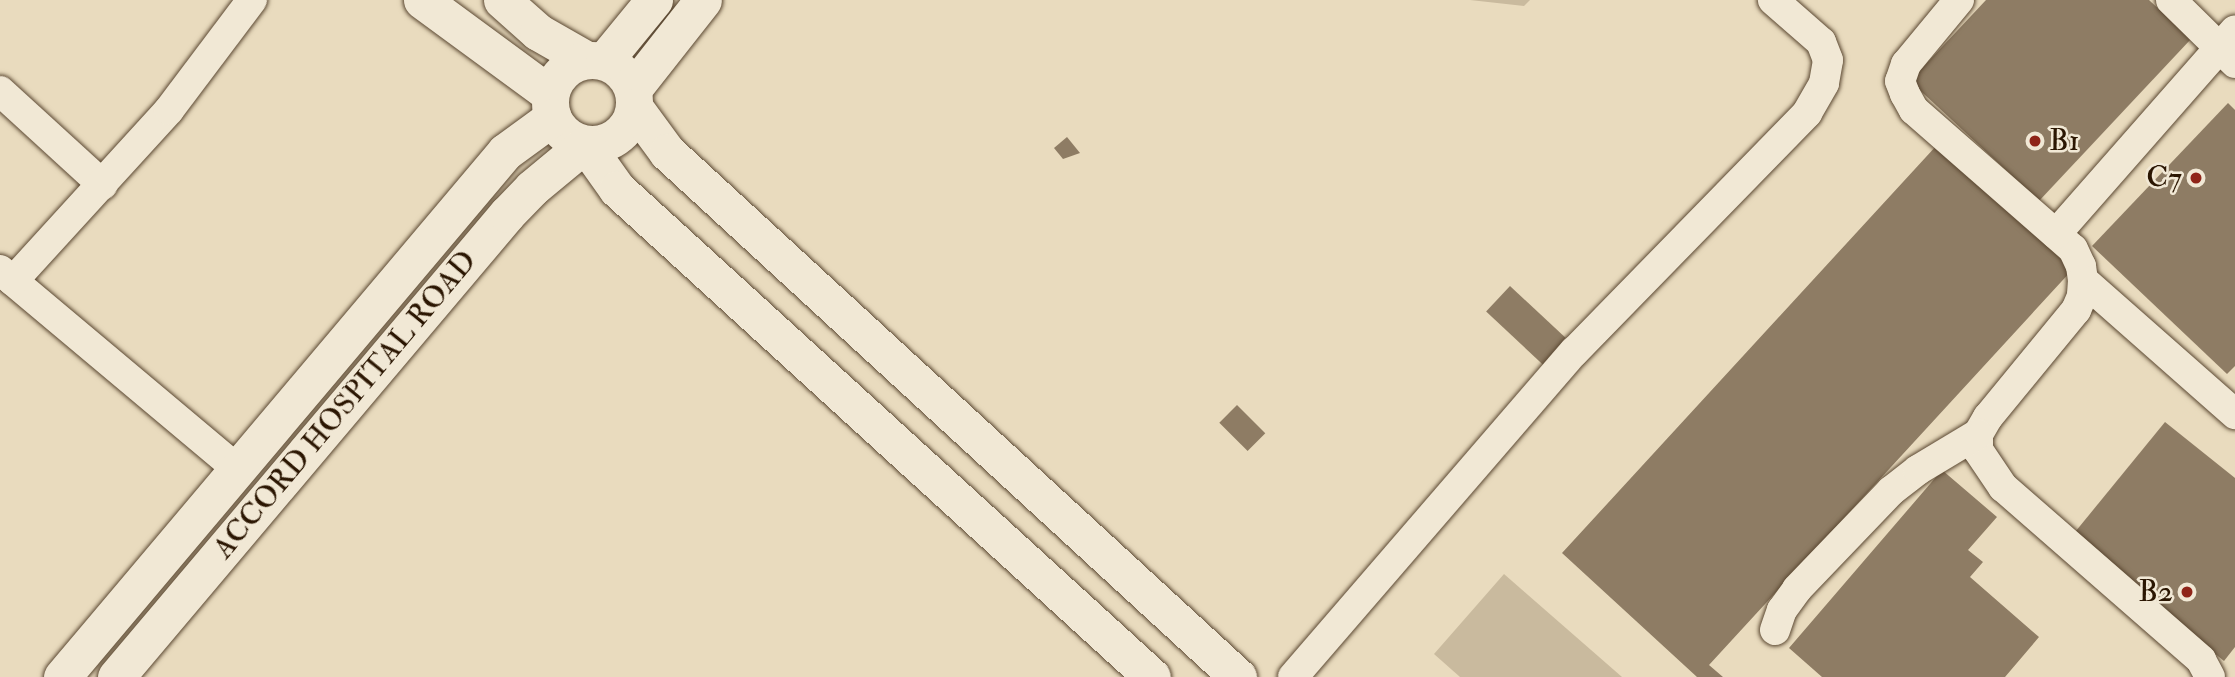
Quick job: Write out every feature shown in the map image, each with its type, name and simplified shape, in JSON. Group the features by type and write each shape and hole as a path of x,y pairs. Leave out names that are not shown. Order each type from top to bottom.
{"street":[{"path":"237,469 6,276 103,185 169,110 252,0"},
{"path":"422,0 552,105 561,130 585,144 628,200 1152,677"},
{"path":"502,0 538,32 625,75 633,98 667,152 1238,677"},
{"path":"62,677 505,152 552,105 564,70 595,60 653,0"},
{"path":"585,144 606,142 628,125 633,98 703,0"},
{"path":"1293,677 1574,352 1807,113 1824,83 1828,60 1821,42 1773,0"},
{"path":"1775,630 1782,610 1797,589 1891,491 1918,470 1978,433 1988,416 2076,310 2083,280 2081,266 2073,249 1914,110 1900,81 1906,64 1959,0"},
{"path":"2056,234 2230,47 2171,0"},
{"path":"0,91 103,185"},
{"name":"ACCORD HOSPITAL ROAD","path":"116,677 507,214 532,188 585,144"},
{"path":"2083,280 2235,414"},
{"path":"1978,433 1979,450 2003,487 2201,660 2210,677"}],"shaded area":[{"path":"1470,0 1530,0 1524,6"},
{"path":"1504,574 1622,677 1460,677 1434,654"}],"building":[{"name":"B1","path":"1986,0 2149,0 2191,39 2039,201 1910,81"},
{"name":"C7","path":"2228,103 2235,110 2235,366 2227,374 2092,246"},
{"path":"1067,137 1080,153 1063,159 1054,148"},
{"path":"1937,145 2073,269 1709,665 1723,677 1697,677 1562,553"},
{"path":"1510,286 1569,341 1545,366 1486,312"},
{"path":"1237,405 1265,433 1248,451 1219,423"},
{"name":"B2","path":"2165,422 2235,478 2235,647 2224,661 2071,537"},
{"path":"1942,470 1997,517 1968,550 1983,562 1970,577 2039,637 2005,677 1822,677 1789,648"}],"place":[{"name":"B1","path":"2035,141"},
{"name":"C7","path":"2196,178"},
{"name":"B2","path":"2187,592"}]}
